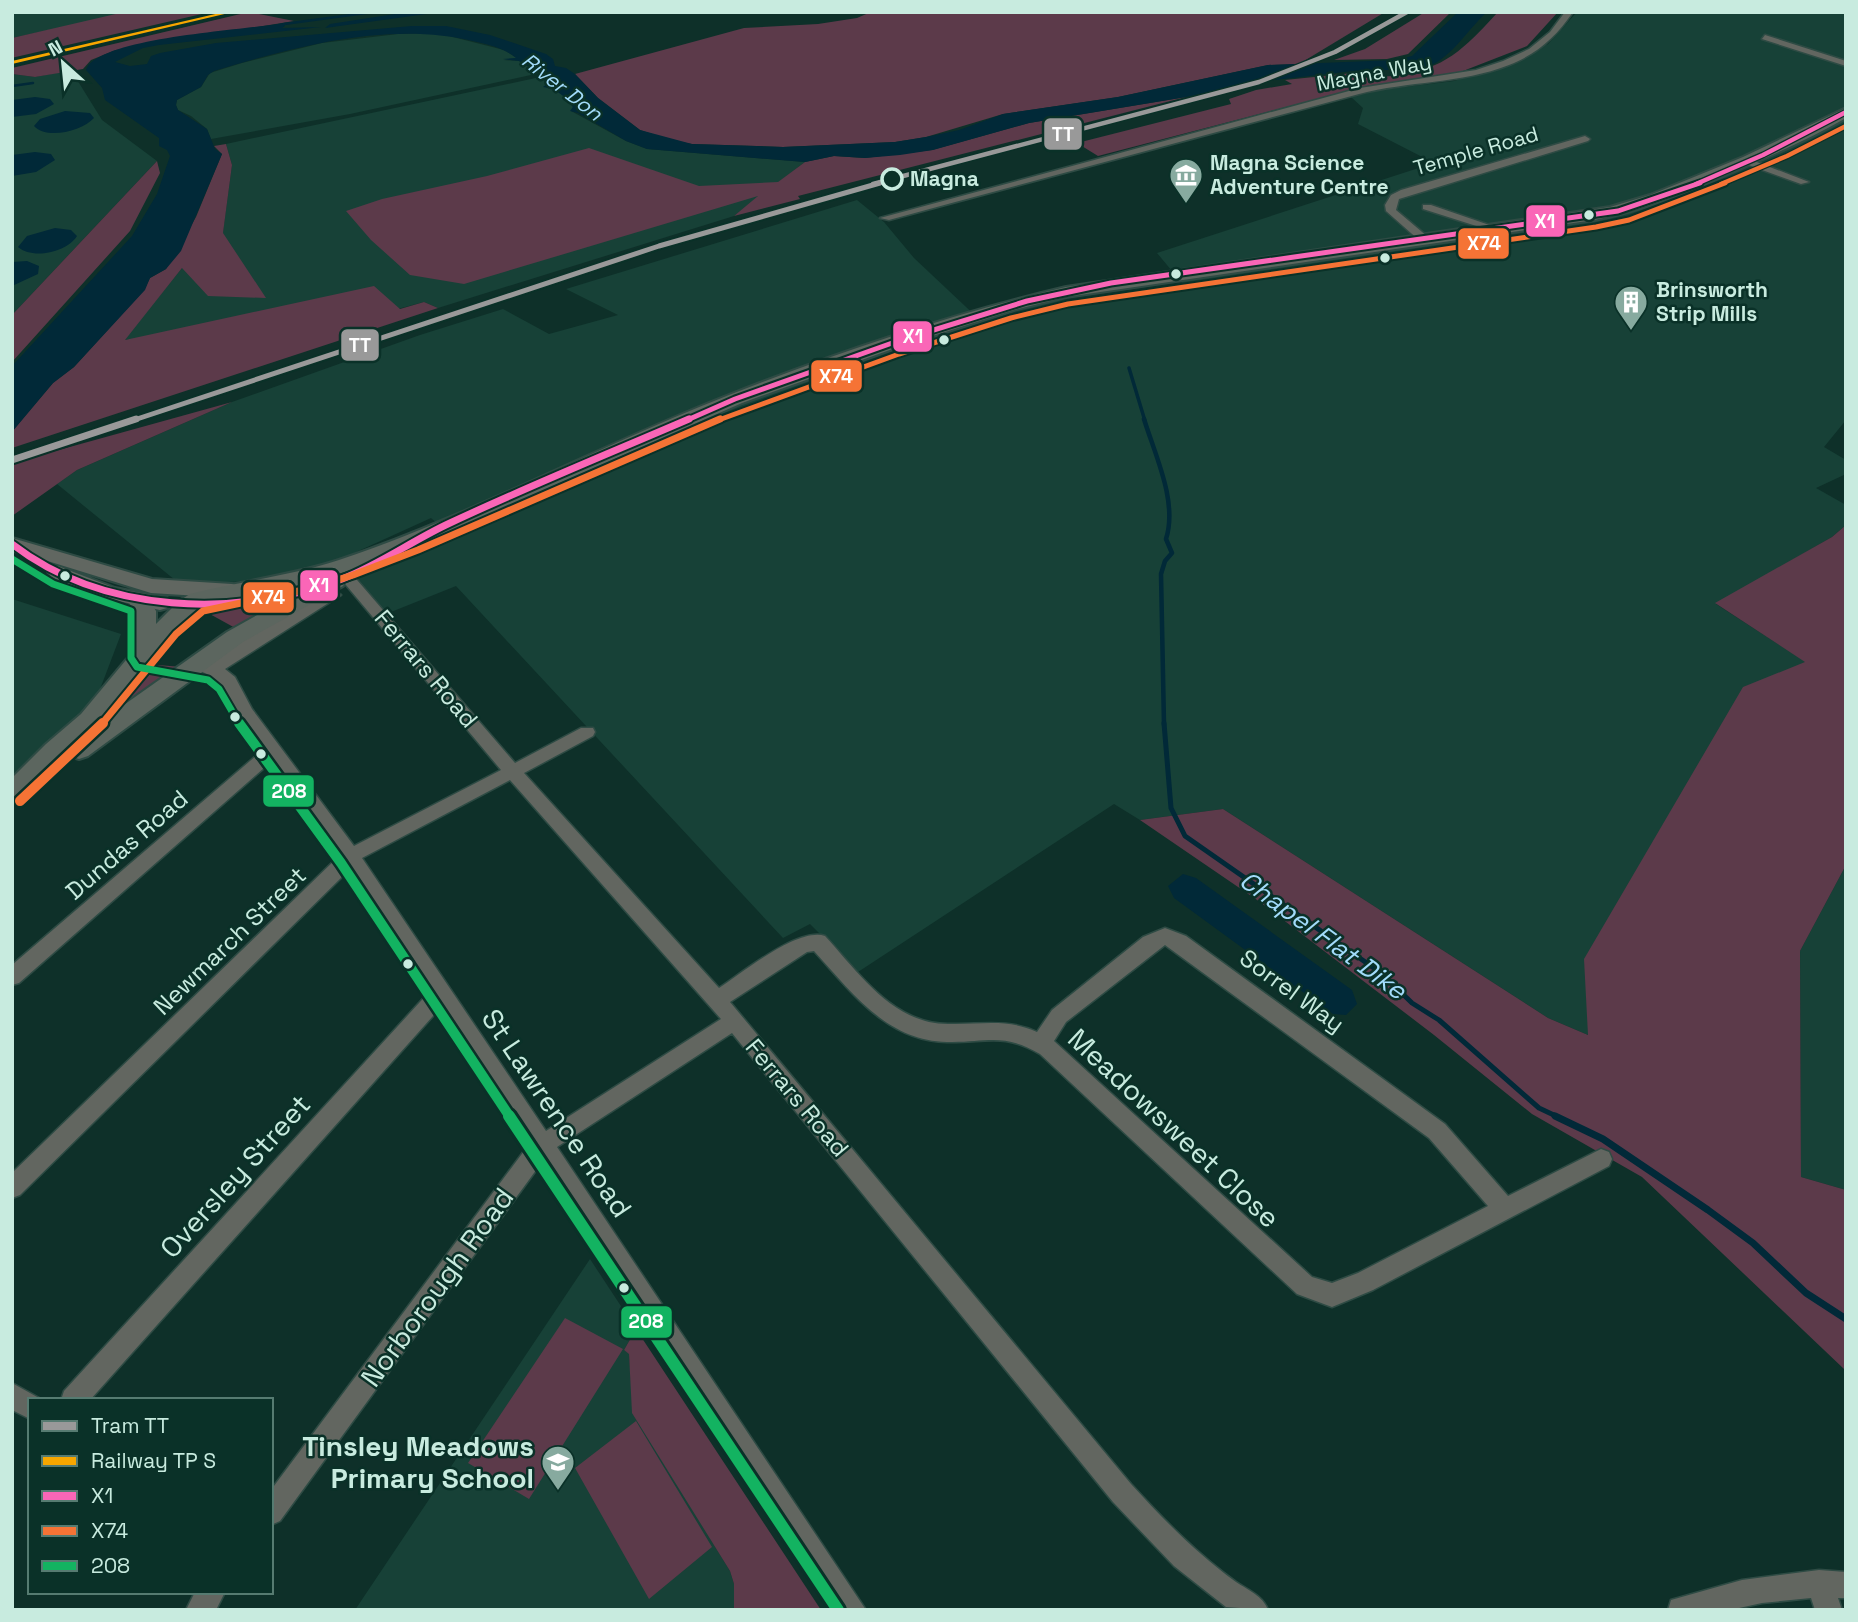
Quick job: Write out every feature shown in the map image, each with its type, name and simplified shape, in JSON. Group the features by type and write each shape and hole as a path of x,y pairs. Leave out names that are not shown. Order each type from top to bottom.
{"main road":[{"path":"15,790 206,666 241,633 329,583 413,540 718,406 895,342 1008,306 1111,284 1636,207 1658,200 1796,139 1846,112"},
{"path":"187,606 236,603 329,583 386,558 413,540"},
{"path":"15,790 90,720 187,606 211,595 232,591 329,583"},
{"path":"139,601 145,611 143,656"},
{"path":"143,656 206,666"}],"street":[{"name":"Magna Way","path":"885,218 1363,90 1436,81 1482,70 1535,48 1560,29 1569,12"},
{"path":"1765,37 1846,64"},
{"name":"Temple Road","path":"1424,239 1391,211 1390,205 1395,197 1586,139"},
{"path":"1746,161 1804,182"},
{"path":"1427,207 1496,229"},
{"path":"14,545 41,551 109,574 174,589 232,591"},
{"path":"14,545 30,558 104,592 139,601 187,606"},
{"name":"Ferrars Road","path":"329,583 512,771 717,1000 1165,1542 1206,1579 1255,1610"},
{"name":"St Lawrence Road","path":"206,666 229,681 246,712 351,856 853,1610"},
{"name":"Newmarch Street","path":"12,1188 351,856 587,732"},
{"name":"Dundas Road","path":"12,976 274,750"},
{"name":"Sorrel Way","path":"1041,1044 1059,1016 1150,943 1166,936 1180,942 1437,1131 1504,1209"},
{"name":"Meadowsweet Close","path":"717,1000 802,945 818,942 889,1014 912,1027 935,1033 1010,1031 1041,1044 1305,1286 1332,1295 1365,1282 1601,1159"},
{"name":"Oversley Street","path":"75,1398 441,993"},
{"name":"Norborough Road","path":"273,1509 542,1145 734,1021"},
{"path":"12,1395 28,1407"},
{"path":"1819,1583 1829,1610"},
{"path":"1681,1610 1737,1593 1773,1586 1819,1583 1846,1585"},
{"path":"199,1610 211,1594"}],"shaded area":[{"path":"133,12 12,38 12,13"},
{"path":"217,12 12,60 12,38 120,13"},
{"path":"249,12 294,21 116,50 91,60 83,69 35,77 12,74 12,68"},
{"path":"871,12 1385,12 1299,64 1268,65 1118,97 1003,114 926,137 895,142 783,147 692,144 670,140 640,130 598,98 575,74 744,28 818,24 857,18"},
{"path":"1425,12 1451,12 1408,54 1387,59 1334,60 1365,49"},
{"path":"1498,12 1558,12 1527,46 1463,71 1417,81 1371,85 1098,156 1077,143 1231,104 1229,99 1256,90 1292,84 1285,80 1353,73 1360,78 1409,75 1407,72 1421,70 1447,59"},
{"path":"1577,12 1846,12 1846,420 1824,447 1846,460 1846,474 1816,488 1846,505 1846,525 1832,537 1716,604 1806,662 1588,1035 1548,1018 1223,809 1140,820 1114,804 858,972 810,924 783,938 456,586 381,616 345,575 439,525 431,518 343,558 305,570 249,581 210,583 175,580 57,484 77,470 232,402 420,335 503,309 549,334 618,315 566,289 857,200 884,222 914,258 982,322 1049,302 1182,283 1157,253 1434,163 1358,124 1363,108 1351,97 1380,90 1454,81 1517,60 1548,44"},
{"path":"437,33 504,50 517,58 504,60 519,61 540,73 350,114 211,139 207,129 191,116 178,110 176,105 177,100 201,87 210,73 242,63 322,43 398,34"},
{"path":"71,70 102,120 157,161 12,315 12,74 35,77"},
{"path":"545,76 557,83 547,84 564,96 573,107 571,111 626,141 647,149 805,162 734,216 438,308 424,302 394,310 124,340 182,268 223,232 232,165 226,144"},
{"path":"1186,97 798,196 800,199 734,216 758,196 464,284 410,275 371,240 346,211 382,199 487,176 589,148 699,186 778,182 805,162 834,156 865,158 932,150 1029,123"},
{"path":"226,144 232,165 223,233 266,298 208,296 182,268 125,340 374,286 400,309 424,302 438,308 12,448 14,429 53,383 74,367 144,290 150,278 166,269 196,217 222,154 214,146"},
{"path":"157,161 160,173 130,231 12,362 12,315"},
{"path":"232,402 77,470 12,516 12,463"},
{"path":"1846,525 1846,865 1800,951 1801,1177 1846,1190 1844,1369 1642,1177 1532,1114 1260,902 1140,820 1223,809 1548,1018 1588,1035 1584,959 1743,687 1805,662 1715,603 1832,537"},
{"path":"294,596 237,629 208,613 191,611"},
{"path":"12,599 121,634 94,705 12,775"},
{"path":"146,664 182,667 64,756"},
{"path":"1846,865 1846,1190 1801,1177 1800,951"},
{"name":"Tinsley Meadows Primary School","path":"590,1259 636,1329 624,1350 629,1353 633,1413 730,1571 734,1584 734,1610 355,1610"},
{"path":"565,1318 623,1349 529,1499 468,1463"},
{"path":"636,1329 821,1610 734,1610 734,1584 730,1571 632,1413 629,1354 624,1350"},
{"path":"636,1421 712,1547 649,1599 575,1468"}],"water":[{"path":"408,12 441,12 325,28 330,24"},
{"name":"River Don","path":"1458,12 1487,12 1449,52 1422,69 1353,71 1247,83 1186,97 1029,123 933,150 865,158 834,156 805,162 647,149 626,141 570,111 573,107 564,96 553,89 543,87 557,83 519,61 503,59 516,58 507,52 487,44 444,36 411,34 344,39 278,53 214,71 208,75 201,87 177,100 176,105 178,110 207,129 215,149 222,154 181,251 166,269 150,278 145,290 74,367 53,383 12,432 12,366 132,236 157,194 170,156 167,150 159,146 159,138 105,100 102,88 86,70 96,59 116,50 144,42 283,23 285,26 282,28 321,27 159,45 143,48 115,62 130,66 147,64 151,56 160,53 216,43 412,26 446,26 490,35 546,54 553,59 555,66 566,68 575,74 598,98 640,130 692,144 783,147 895,142 926,137 959,130 1003,114 1118,97 1268,65 1396,60 1412,56"},
{"path":"35,97 50,99 54,104 36,114 12,117 12,100"},
{"path":"65,111 90,113 94,118 81,127 64,132 47,132 34,126 40,119"},
{"path":"35,152 51,154 55,160 36,172 12,176 12,155"},
{"path":"55,228 71,230 77,236 66,246 49,252 32,253 18,247 27,236"},
{"path":"27,261 39,266 38,274 12,286 12,262"},
{"path":"1183,874 1196,878 1352,990 1357,1004 1346,1015 1333,1014 1174,898 1168,886"}],"waterway":[{"path":"284,24 373,12"},
{"path":"12,86 33,83"},
{"name":"Chapel Flat Dike","path":"1129,368 1145,421"},
{"name":"Chapel Flat Dike","path":"1144,419 1164,479 1169,510 1166,539 1172,553 1165,561 1161,574 1164,725"},
{"name":"Chapel Flat Dike","path":"1164,723 1171,808 1185,836 1381,973 1412,1003 1439,1020 1539,1108 1558,1117"},
{"name":"Chapel Flat Dike","path":"1555,1116 1603,1139 1708,1210 1753,1243 1806,1293 1846,1319"}],"tram line":[{"name":"TT","path":"12,460 659,246 818,199 1259,82 1335,52 1407,12"}],"transit line":[{"path":"12,63 231,12"},
{"name":"X1","path":"12,544 30,558 60,574 132,599 187,605 273,598 342,579 449,523 735,399 895,342 1027,301 1111,283 1618,211 1706,180 1763,155 1846,112"},
{"name":"X74","path":"20,801 98,729 176,634 203,611 313,588 353,575 418,550 740,410 899,354 1011,318 1068,304 1629,220 1675,204 1787,156 1846,126"},
{"name":"208","path":"12,559 53,584 84,597 131,611 131,658 137,667 195,676 208,680 219,689 236,719 341,863 838,1610"}],"place":[{"name":"Magna","path":"892,179"},
{"name":"Magna Science Adventure Centre","path":"1186,205"},
{"name":"Brinsworth Strip Mills","path":"1631,332"},
{"name":"Tinsley Meadows Primary School","path":"558,1492"}]}
